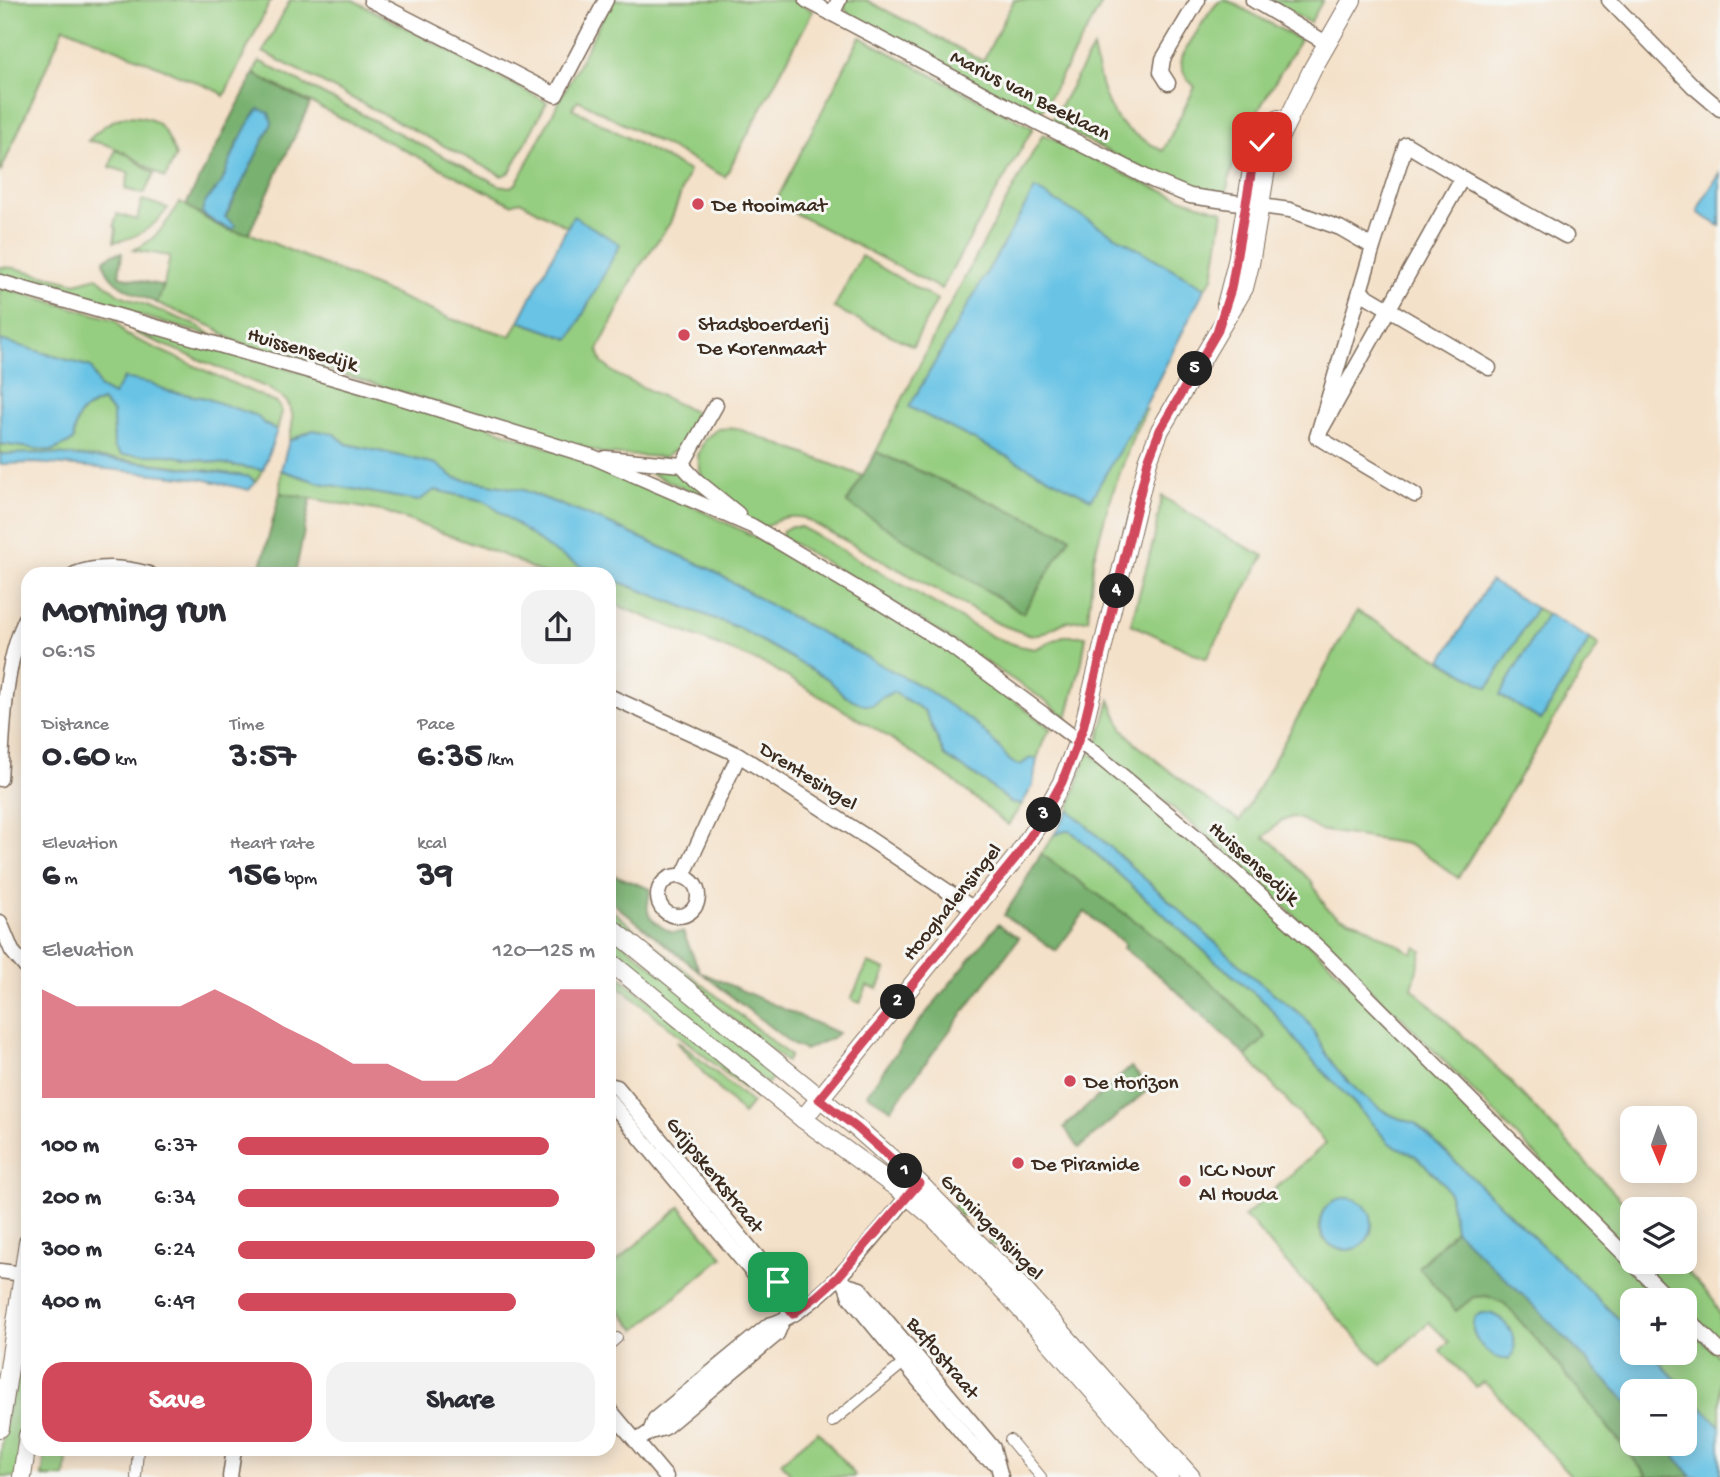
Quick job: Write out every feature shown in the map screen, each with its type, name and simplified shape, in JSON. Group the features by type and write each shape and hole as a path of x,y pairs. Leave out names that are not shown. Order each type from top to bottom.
{"street":[{"path":"371,0 556,95 606,0"},
{"name":"Marius van Beeklaan","path":"806,0 1154,181 1190,196 1290,211 1340,228 1373,247"},
{"path":"832,14 839,0"},
{"path":"1168,83 1161,72 1163,59 1198,0"},
{"path":"1252,0 1328,44"},
{"name":"Hooghalensingel","path":"803,1119 1018,855 1062,782 1083,728 1148,461 1160,430 1244,288 1250,264 1253,205 1267,163 1313,68 1352,0"},
{"path":"1609,0 1694,87 1720,109"},
{"path":"1317,437 1406,144 1566,236"},
{"path":"1317,437 1462,178"},
{"name":"Huissensedijk","path":"0,282 379,391 593,457 752,526 878,601 952,647 1043,714 1201,841 1321,950 1658,1288"},
{"path":"1360,292 1489,368"},
{"path":"682,465 716,405"},
{"path":"1317,437 1415,495"},
{"name":"Huissensedijk","path":"593,457 682,465 696,480 752,526"},
{"path":"0,779 10,669 21,627"},
{"name":"Drentesingel","path":"616,699 739,755 974,909"},
{"path":"683,876 739,755"},
{"path":"0,922 6,953 21,965"},
{"name":"Groningensingel","path":"616,932 857,1128 914,1190 1021,1287 1191,1477"},
{"name":"Groningensingel","path":"616,967 803,1119 914,1190 935,1219 1009,1296 1169,1477"},
{"name":"Grijpskerkstraat","path":"616,1087 778,1282 780,1298 788,1318"},
{"name":"Grijpskerkstraat","path":"616,1109 768,1291 780,1298"},
{"path":"637,1441 650,1432 664,1428 777,1334 788,1318 842,1281 914,1190"},
{"path":"0,1271 21,1274"},
{"path":"842,1281 850,1297 968,1440 999,1470"},
{"name":"Baflostraat","path":"842,1281 860,1289 993,1448 999,1470"},
{"path":"0,1428 3,1391 21,1296"},
{"path":"1697,1328 1720,1351"},
{"path":"832,1422 905,1362"},
{"path":"616,1417 666,1477"},
{"path":"1010,1440 1041,1477"},
{"path":"22,1477 25,1456"},
{"path":"136,1477 138,1456"},
{"path":"230,1477 233,1456"}],"green space":[{"path":"0,0 271,0 224,96 64,27 0,173"},
{"path":"290,0 353,0 547,102 510,172 502,176 263,52"},
{"path":"612,0 792,0 813,11 725,177 578,100 572,108 689,171 670,223 638,269 598,350 602,363 617,375 705,417 680,447 664,457 605,454 236,342 213,327 157,303 170,256 133,250 155,236 180,202 221,227 249,233 451,319 511,336 519,321 570,339 571,220 569,228 520,201 511,204 254,74 259,61 499,185 510,187 516,184"},
{"path":"845,0 866,0 983,61 1014,0 1104,0 1039,116 850,17 844,7"},
{"path":"1224,0 1300,40 1246,134 1226,194 1193,190 1132,164 1051,122 1093,48 1103,91 1118,120 1163,151 1195,87 1183,70 1182,58 1211,11"},
{"path":"1268,0 1323,0 1310,23"},
{"path":"860,37 1033,128 941,289 775,203"},
{"path":"254,74 310,104 249,233 224,228 186,205","holes":["252,118 272,123 225,218 213,192 221,185 237,144"]},
{"path":"126,116 154,121 164,131 176,156 165,178 119,150 88,141 105,126"},
{"path":"1043,134 1153,187 1223,211 1213,278 1205,288 1035,190 1091,498 1144,408 1147,409 1134,434 1108,506 1094,557 1088,619 1065,622 1039,635 1026,634 999,624 804,518 783,518 765,528 750,521 701,477 698,455 705,439 718,429 736,428 863,476 847,502 1023,613 1069,536 876,452 945,314"},
{"path":"115,150 128,155 154,174 144,194 125,189 129,173 110,167"},
{"path":"142,200 168,208 144,231 114,242 117,214 137,220"},
{"path":"122,253 119,276 164,286 157,303 124,288 110,276 104,260 113,254"},
{"path":"861,256 937,300 913,346 834,308"},
{"path":"0,267 76,283 97,277 118,294 198,326 215,337 0,276"},
{"path":"0,287 116,320 126,335 277,403 282,412 277,430 264,424 257,416 205,398 167,391 153,384 113,395 99,387 91,367 0,340"},
{"path":"133,327 455,414 644,483 776,547 940,644 1051,729 1037,759 1030,758 1022,765 1017,765 1009,760 999,747 926,689 780,611 708,568 605,522 523,490 455,478 435,464 347,444 334,434 313,430 289,441 292,411 281,396 268,388 135,333"},
{"path":"102,401 113,413 114,447 122,455 168,455 263,470 255,482 250,477 125,460 0,454 0,444 52,451 73,441 80,415"},
{"path":"876,452 1070,537 1023,613 847,503"},
{"path":"632,465 682,471 725,507"},
{"path":"281,470 320,483 418,501 434,490 485,501 585,567 529,567 386,512 280,493"},
{"path":"280,493 311,498 296,567 261,567"},
{"path":"1162,496 1223,535 1264,556 1206,659 1131,624 1154,539"},
{"path":"789,527 801,527 814,534 993,637 1035,649 1063,636 1086,636 1067,718 1046,701 882,595 782,537 783,531"},
{"path":"616,581 739,628 828,679 845,696 873,705 893,692 925,711 945,756 1012,803 1022,804 1008,825 955,782 887,736 767,665 616,605"},
{"path":"1536,608 1547,614 1500,695 1541,720 1590,639 1599,645 1458,878 1407,844 1319,830 1293,817 1281,821 1264,837 1311,881 1327,909 1340,917 1359,923 1412,953 1416,947 1422,951 1412,988 1502,1073 1620,1199 1620,1242 1403,1019 1267,889 1097,745 1110,700 1122,728 1136,744 1196,792 1240,821 1357,611 1488,688"},
{"path":"1088,751 1326,959 1620,1256 1620,1274 1637,1274 1651,1288 1620,1288 1620,1320 1415,1123 1389,1114 1356,1089 1333,1065 1305,1018 1253,977 1069,810"},
{"path":"1071,831 1267,1004 1310,1058 1389,1142 1416,1156 1443,1183 1450,1195 1455,1230 1419,1266 1474,1297 1487,1296 1504,1303 1546,1350 1620,1442 1620,1456 1631,1456 1648,1477 1572,1477 1492,1389 1483,1382 1476,1387 1440,1350 1449,1342 1429,1322 1382,1365 1244,1217 1326,1143 1246,1056 1266,1037 1145,928 1041,854 1054,835","holes":["1348,1198 1372,1221 1369,1234 1363,1243 1354,1248 1334,1247 1325,1241 1320,1232 1323,1211 1332,1203"]},
{"path":"1041,854 1145,928 1214,985 1266,1037 1246,1056 1167,982 1123,948 1125,944 1085,912 1056,951 1004,915"},
{"path":"616,876 651,889 649,915 668,930 683,932 700,972 616,906"},
{"path":"616,914 790,1056 786,1062 616,925"},
{"path":"998,924 1019,938 891,1109 867,1094 910,1033"},
{"path":"616,937 779,1070 767,1084 616,962"},
{"path":"868,963 886,970 878,989 867,986 860,1003 851,999"},
{"path":"701,972 838,1033 805,1050 793,1045"},
{"path":"616,974 761,1092 756,1098 616,984"},
{"path":"678,1041 752,1103 743,1114 707,1077"},
{"path":"1131,1067 1150,1088 1079,1148 1064,1127"},
{"path":"962,1198 1007,1242 994,1246 989,1243 989,1235 968,1215 960,1216 953,1207"},
{"path":"680,1207 723,1257 636,1330 616,1306 616,1262"},
{"path":"1455,1230 1620,1395 1620,1442 1546,1350 1504,1303 1487,1296 1474,1297 1456,1311 1419,1267"},
{"path":"1652,1274 1689,1274 1714,1300 1720,1315 1720,1345 1697,1321 1697,1288 1665,1288"},
{"path":"21,1325 21,1456 18,1477 0,1477 0,1459"},
{"path":"1697,1335 1720,1358 1720,1427 1697,1402 1697,1379 1675,1379 1662,1365 1697,1365"},
{"path":"818,1431 855,1475 853,1477 793,1477 781,1462"},
{"path":"45,1456 67,1456 65,1477 42,1477"},
{"path":"1631,1456 1675,1456 1692,1477 1648,1477"}],"water":[{"path":"259,109 269,113 272,123 225,217 236,226 232,229 216,223 202,213 206,201 221,183 242,135"},
{"path":"1720,173 1720,226 1698,211"},
{"path":"1035,189 1205,288 1144,408 1091,499 909,407"},
{"path":"573,216 620,244 570,339 519,321"},
{"path":"0,340 91,367 99,387 113,395 124,378 153,384 167,391 205,398 257,416 264,424 277,430 263,470 168,455 122,455 114,447 113,413 102,401 80,415 75,425 73,441 52,451 0,444"},
{"path":"313,430 334,434 347,444 436,464 455,478 523,490 605,522 708,568 780,611 926,689 976,724 1009,760 1017,765 1030,758 1037,759 1033,785 1022,804 1012,803 945,756 925,711 893,692 873,705 864,705 845,696 828,679 739,628 616,581 616,567 582,567 551,550 485,501 435,490 418,501 320,483 281,470 289,441"},
{"path":"43,453 198,469 250,477 255,482 249,490 202,479 89,467 35,463 0,464 0,454"},
{"path":"1490,581 1536,608 1488,688 1442,660"},
{"path":"1547,614 1590,639 1541,720 1500,695"},
{"path":"1069,810 1253,977 1305,1018 1333,1065 1356,1089 1389,1114 1415,1123 1620,1320 1620,1365 1662,1365 1675,1379 1620,1379 1620,1395 1455,1230 1450,1195 1443,1183 1416,1156 1389,1143 1310,1058 1267,1004 1071,831 1054,835"},
{"path":"1346,1198 1356,1200 1364,1206 1370,1214 1370,1234 1364,1242 1356,1248 1346,1250 1336,1248 1328,1242 1322,1234 1320,1224 1322,1214 1328,1206 1336,1200"},
{"path":"1481,1313 1499,1317 1509,1327 1514,1347 1509,1359 1493,1355 1474,1334 1475,1319"},
{"path":"1697,1402 1720,1427 1720,1477 1692,1477 1675,1456 1697,1456"}],"place":[{"name":"De Hooimaat","path":"698,204"},
{"name":"Stadsboerderij De Korenmaat","path":"684,335"},
{"name":"De Horizon","path":"1070,1081"},
{"name":"De Piramide","path":"1018,1163"},
{"name":"ICC Nour Al Houda","path":"1185,1181"}],"route":[{"path":"778,1282 780,1298 793,1314 838,1277 919,1183 857,1128 819,1099 1018,855 1062,782 1083,728 1096,683 1148,461 1160,430 1217,332 1231,289 1253,163 1262,142"}]}
